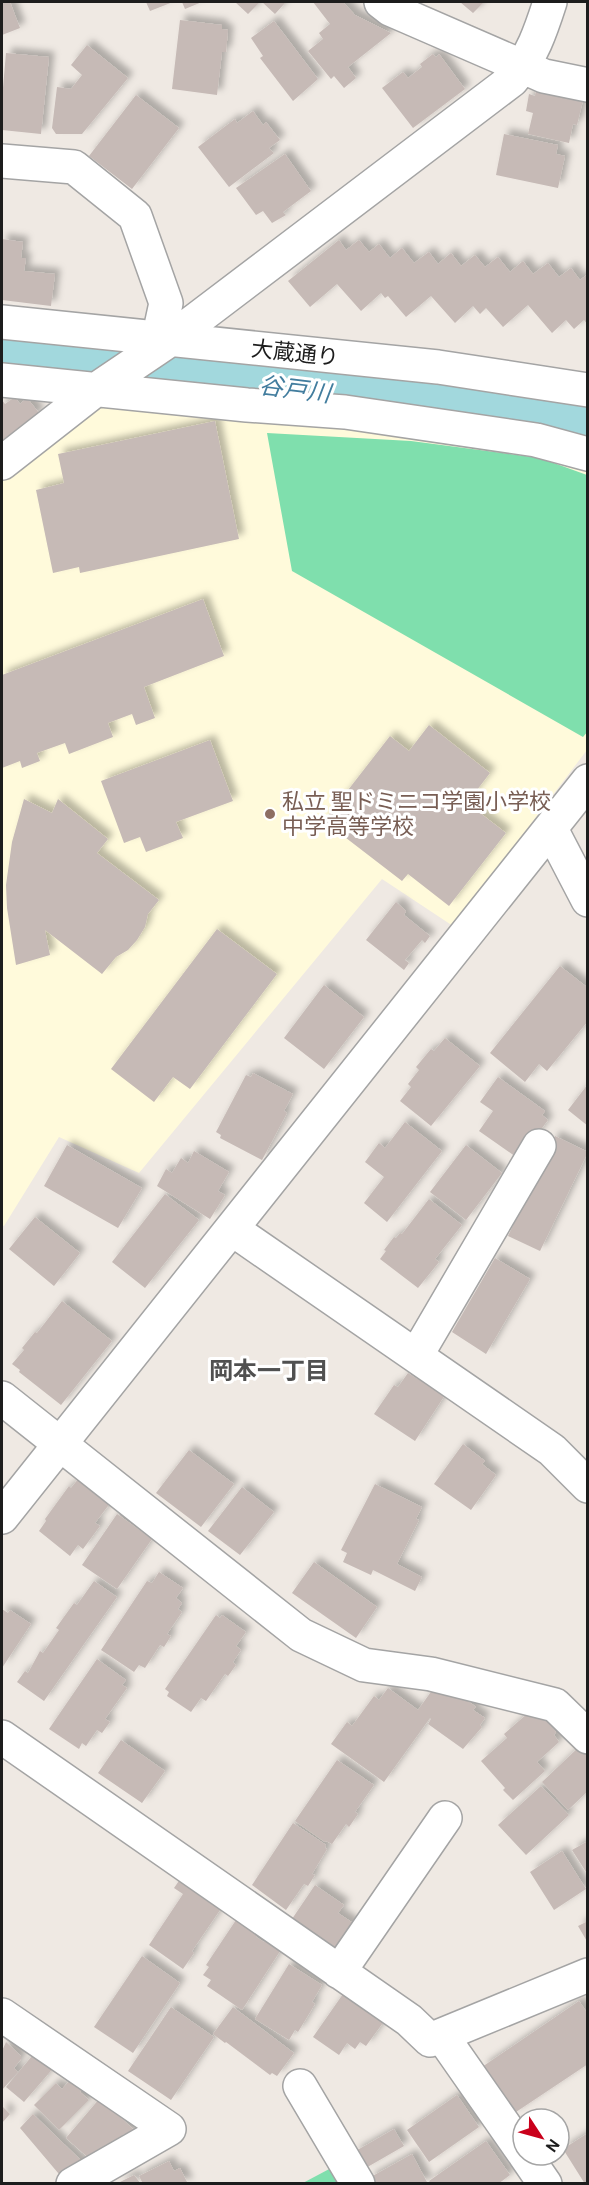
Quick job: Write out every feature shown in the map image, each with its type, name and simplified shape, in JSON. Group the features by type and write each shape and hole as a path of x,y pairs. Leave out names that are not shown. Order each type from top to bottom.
{"street":[{"path":"381,2 390,9 544,76 588,85"},
{"path":"2,463 101,386 512,80 524,67 537,42 550,2"},
{"path":"2,161 74,167 135,216 166,303 163,340"},
{"name":"大蔵通り","path":"2,322 438,367 588,390"},
{"path":"2,380 101,386 247,405 357,414 536,440 588,454"},
{"path":"2,1517 588,781"},
{"path":"551,829 588,900"},
{"path":"416,1356 539,1146"},
{"path":"232,1229 552,1449 588,1486"},
{"path":"2,1398 301,1635 364,1665 430,1674 555,1705 588,1737"},
{"path":"2,1737 409,2020 430,2040 588,1975"},
{"path":"339,1972 445,1818"},
{"path":"2,2015 169,2129 73,2184"},
{"path":"442,2036 511,2135"},
{"path":"300,2086 358,2184"},
{"path":"533,2167 544,2184"}],"shaded area":[{"name":"私立 聖ドミニコ学園小学校 中学高等学校","path":"106,403 538,448 588,462 587,750 453,926 382,879 139,1173 59,1137 4,1226 2,1225 2,480"}],"green space":[{"path":"267,433 411,441 540,458 587,475 588,731 583,737 292,571"},
{"path":"333,2167 343,2184 301,2184"}],"building":[{"path":"2,2 10,2 20,28 2,35"},
{"path":"146,2 173,2 150,11"},
{"path":"182,2 202,2 185,9"},
{"path":"235,2 260,2 248,14"},
{"path":"262,2 283,2 285,3 275,14"},
{"path":"313,2 343,2 355,15 391,33 348,67 356,78 344,88 334,76 331,79 308,51 323,39 319,33 330,24"},
{"path":"460,2 484,2 473,13"},
{"path":"180,20 222,25 222,29 228,30 226,52 222,52 217,95 172,89"},
{"path":"274,21 318,79 293,101 260,58 263,56 251,38"},
{"path":"87,45 128,78 82,134 56,134 52,128 57,87 71,89 82,75 71,65"},
{"path":"6,53 49,57 41,134 2,130"},
{"path":"433,54 436,57 439,54 465,89 413,128 382,88 403,72 408,78"},
{"path":"537,85 584,96 577,125 573,124 569,143 528,134 533,113 526,111 529,94 535,96"},
{"path":"136,95 179,128 132,189 89,156"},
{"path":"253,111 263,125 266,122 280,140 269,148 274,153 229,187 198,147 235,119 237,123"},
{"path":"504,134 558,145 556,154 565,156 558,188 496,175"},
{"path":"285,154 311,191 283,212 286,215 272,223 263,211 256,215 236,188"},
{"path":"2,239 23,242 21,258 26,258 24,271 55,274 51,306 2,300"},
{"path":"339,240 346,250 359,240 369,252 379,244 390,258 402,248 414,263 429,252 438,264 451,253 461,266 475,255 485,267 498,257 510,272 523,261 533,274 548,263 559,277 571,268 580,280 588,274 588,325 584,320 574,329 566,320 552,333 528,305 503,327 486,308 480,314 473,306 455,323 431,296 406,317 388,296 385,298 381,293 361,311 337,284 310,307 288,281"},
{"path":"15,397 20,404 27,398 39,413 2,443 2,400 5,404"},
{"path":"215,421 239,539 80,573 79,567 53,573 36,490 64,483 58,454"},
{"path":"203,599 224,656 144,687 155,718 136,725 132,714 108,723 113,737 69,754 65,743 37,753 40,761 22,768 20,761 2,768 2,675"},
{"path":"429,725 490,773 467,803 506,833 449,906 408,874 402,881 324,821 390,736 409,751"},
{"path":"210,740 233,801 176,822 183,838 146,852 140,837 124,843 101,781"},
{"path":"24,799 52,813 58,799 108,839 97,853 159,900 148,914 145,927 137,940 128,950 116,957 102,974 45,930 50,955 16,965 7,908 6,885 12,842"},
{"path":"396,902 406,911 404,915 430,936 425,943 422,940 405,960 409,963 404,970 366,940"},
{"path":"217,929 277,974 190,1089 173,1077 154,1102 111,1069"},
{"path":"560,966 588,988 588,1021 547,1071 539,1064 525,1082 490,1053"},
{"path":"324,985 364,1017 324,1069 284,1038"},
{"path":"445,1038 480,1066 431,1126 400,1101 411,1087 408,1084 419,1070 416,1067 431,1049 434,1051"},
{"path":"253,1073 293,1094 284,1111 287,1113 262,1160 220,1138 221,1135 216,1132 246,1075 251,1077"},
{"path":"498,1077 545,1111 542,1115 548,1120 519,1159 479,1131 493,1111 480,1102"},
{"path":"588,1084 588,1126 568,1110"},
{"path":"405,1122 442,1151 387,1222 364,1203 384,1177 365,1162 379,1143 385,1148"},
{"path":"555,1136 588,1152 540,1251 508,1236"},
{"path":"67,1145 142,1188 118,1228 44,1186"},
{"path":"466,1145 502,1173 466,1220 430,1192"},
{"path":"194,1151 229,1172 218,1191 225,1195 210,1219 157,1186 166,1169 172,1173 181,1158 188,1163"},
{"path":"165,1194 199,1220 145,1288 112,1262"},
{"path":"429,1199 462,1225 435,1259 439,1262 418,1288 380,1259 394,1237 402,1234"},
{"path":"35,1217 80,1253 54,1286 9,1249"},
{"path":"495,1258 530,1279 486,1354 452,1332"},
{"path":"62,1301 112,1341 61,1405 12,1364 24,1350 22,1348"},
{"path":"408,1373 417,1379 421,1374 445,1395 415,1441 374,1414 394,1385 398,1387"},
{"path":"463,1444 485,1461 482,1464 496,1475 471,1510 434,1484"},
{"path":"189,1450 234,1484 201,1527 156,1493"},
{"path":"79,1478 111,1502 95,1523 100,1526 83,1549 78,1545 70,1556 39,1531 69,1486 71,1488"},
{"path":"375,1484 422,1507 416,1519 419,1520 397,1564 422,1577 415,1591 373,1570 371,1575 343,1562 347,1553 341,1550"},
{"path":"242,1487 274,1512 240,1555 208,1531"},
{"path":"117,1514 152,1539 117,1589 82,1565"},
{"path":"314,1562 377,1607 356,1638 292,1593"},
{"path":"159,1572 183,1588 176,1598 182,1603 178,1609 182,1612 167,1634 171,1636 164,1647 160,1645 145,1668 139,1665 134,1672 101,1650 147,1581 152,1583"},
{"path":"94,1581 117,1597 44,1701 17,1682 25,1671 28,1673 40,1651 43,1653 59,1630 56,1628 74,1603 77,1605"},
{"path":"2,1609 8,1613 10,1610 31,1624 2,1668"},
{"path":"216,1615 220,1618 222,1615 246,1632 236,1646 241,1650 233,1662 236,1665 228,1676 225,1674 206,1701 201,1698 191,1712 167,1696 169,1692 165,1689"},
{"path":"97,1659 126,1680 122,1685 127,1688 105,1719 110,1722 102,1733 97,1730 86,1746 82,1743 79,1749 49,1729"},
{"path":"388,1688 418,1710 433,1689 452,1689 476,1707 473,1710 485,1718 480,1725 482,1727 463,1749 428,1724 430,1718 384,1782 331,1744 347,1722 352,1726 374,1696 379,1700"},
{"path":"535,1707 556,1732 554,1735 559,1742 537,1762 545,1771 513,1800 481,1761 507,1738 504,1734"},
{"path":"121,1740 165,1771 142,1803 98,1773"},
{"path":"579,1747 588,1757 588,1791 568,1810 542,1782"},
{"path":"337,1760 374,1785 355,1812 358,1814 349,1827 346,1824 332,1844 325,1842 295,1821"},
{"path":"541,1786 569,1815 526,1855 498,1825"},
{"path":"293,1823 326,1845 327,1849 312,1874 315,1875 308,1886 304,1884 286,1910 252,1885"},
{"path":"588,1841 588,1875 572,1850"},
{"path":"562,1851 586,1889 554,1910 530,1872"},
{"path":"183,1875 211,1895 207,1900 220,1910 192,1951 194,1953 183,1969 149,1945 183,1894 174,1888"},
{"path":"315,1885 344,1905 338,1913 356,1925 342,1946 335,1948 292,1919"},
{"path":"236,1920 264,1942 268,1936 284,1945 242,2010 207,1986 211,1980 203,1975 209,1967 206,1965"},
{"path":"588,1921 588,1943 578,1926"},
{"path":"142,1956 180,1983 133,2053 94,2027"},
{"path":"289,1964 322,1985 312,2002 315,2004 298,2032 295,2030 289,2040 255,2019"},
{"path":"343,1994 385,2020 366,2046 360,2042 355,2049 347,2043 339,2055 313,2037"},
{"path":"579,2001 588,2014 588,2064 524,2107 511,2107 511,2111 482,2067"},
{"path":"171,2007 214,2037 171,2100 128,2071"},
{"path":"233,2007 294,2053 277,2076 272,2073 270,2075 213,2034"},
{"path":"6,2042 21,2056 21,2059 14,2068 18,2072 2,2090 2,2051"},
{"path":"38,2049 56,2065 24,2102 6,2087"},
{"path":"72,2078 83,2089 80,2092 89,2100 59,2130 34,2105 56,2083 62,2089"},
{"path":"457,2095 479,2127 429,2162 407,2130"},
{"path":"100,2098 135,2131 130,2139 124,2134 109,2152 104,2147 92,2161 66,2138"},
{"path":"2,2106 10,2114 2,2123"},
{"path":"33,2114 91,2170 64,2180 20,2128"},
{"path":"394,2129 404,2146 364,2169 354,2152"},
{"path":"588,2133 588,2184 585,2184 571,2162 571,2144"},
{"path":"486,2141 510,2175 498,2184 431,2184 429,2181"},
{"path":"412,2154 428,2184 372,2184 369,2178"},
{"path":"169,2161 174,2171 180,2168 188,2184 143,2184 139,2176"},
{"path":"134,2175 141,2184 116,2184"}],"waterway":[{"name":"谷戸川","path":"2,359 210,379 570,422 588,429"}],"place":[{"name":"私立 聖ドミニコ学園小学校 中学高等学校","path":"270,814"}],"district":[{"name":"岡本一丁目","path":"269,1370"}]}
